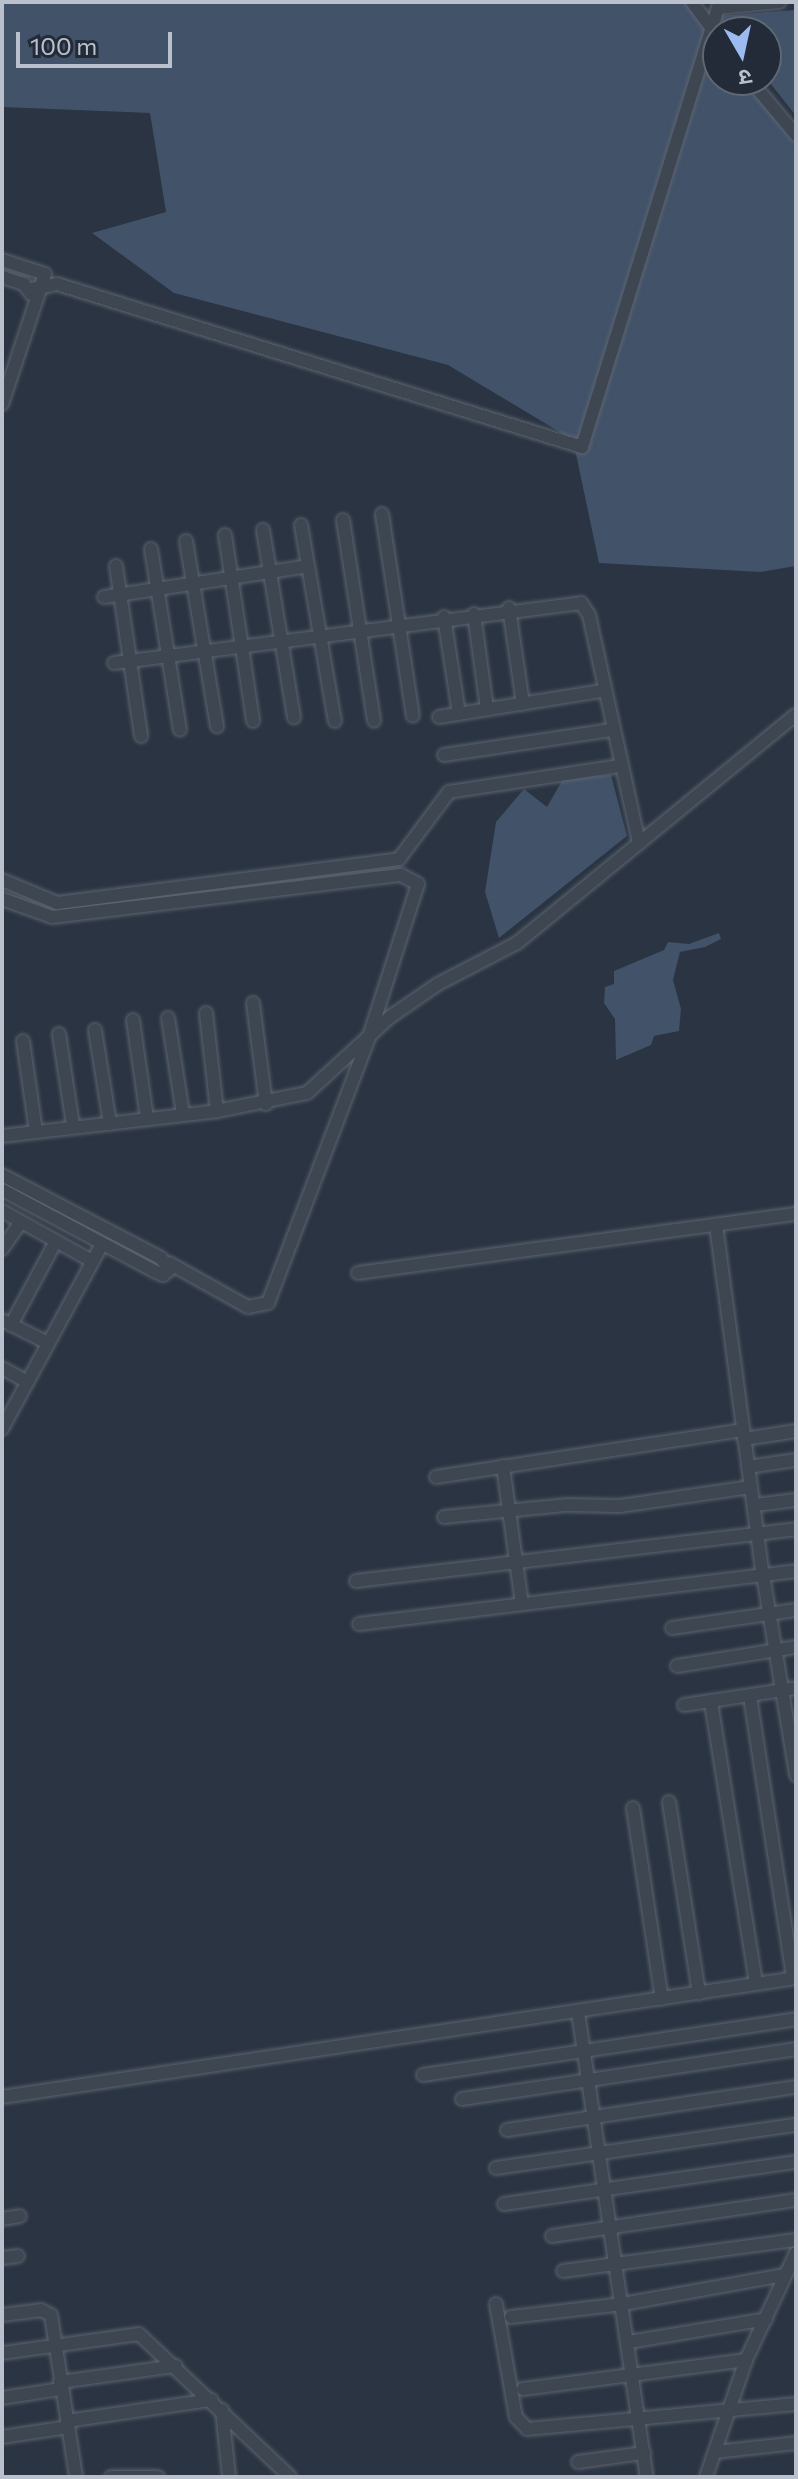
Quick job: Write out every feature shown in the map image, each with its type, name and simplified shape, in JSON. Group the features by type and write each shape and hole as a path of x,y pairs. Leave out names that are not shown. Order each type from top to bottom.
{"street":[{"path":"719,5 780,2"},
{"path":"2,277 36,290 57,284 582,447 702,73"},
{"path":"763,96 796,135"},
{"path":"2,260 45,274 2,380"},
{"path":"2,404 36,290"},
{"path":"382,514 413,716"},
{"path":"343,520 374,721"},
{"path":"301,525 335,721"},
{"path":"263,530 294,717"},
{"path":"225,535 253,721"},
{"path":"186,541 217,726"},
{"path":"151,549 180,730"},
{"path":"116,566 141,736"},
{"path":"104,597 308,566"},
{"path":"114,663 572,601 586,607 618,766 639,843"},
{"path":"509,608 523,704"},
{"path":"474,614 487,709"},
{"path":"444,617 459,714"},
{"path":"439,717 602,691"},
{"path":"2,1136 266,1104 316,1087 370,1033 415,997 517,943 796,715"},
{"path":"444,755 611,730"},
{"path":"2,880 57,903 399,859 449,792 618,766"},
{"path":"2,899 52,917 401,875 420,889 370,1033 268,1303 248,1307 2,1175"},
{"path":"253,1003 266,1104"},
{"path":"206,1013 217,1111"},
{"path":"168,1018 183,1114"},
{"path":"133,1020 147,1118"},
{"path":"95,1030 110,1124"},
{"path":"59,1034 73,1126"},
{"path":"23,1041 36,1131"},
{"path":"2,1190 163,1275 169,1263"},
{"path":"2,1211 92,1261"},
{"path":"358,1273 796,1214"},
{"path":"2,1249 21,1222"},
{"path":"716,1225 763,1575 777,1649 790,1689 796,1769"},
{"path":"48,1343 7,1322 56,1241"},
{"path":"2,1429 102,1244"},
{"path":"2,1368 27,1382"},
{"path":"436,1477 743,1434 796,1431"},
{"path":"748,1467 796,1460"},
{"path":"503,1466 522,1604"},
{"path":"444,1517 509,1509 620,1506 751,1487"},
{"path":"755,1505 796,1500"},
{"path":"356,1581 796,1529"},
{"path":"359,1624 796,1571"},
{"path":"672,1628 796,1610"},
{"path":"677,1666 796,1647"},
{"path":"684,1705 790,1689"},
{"path":"2,2097 794,1978 750,1696"},
{"path":"711,1702 756,1983"},
{"path":"669,1802 699,1994"},
{"path":"633,1808 662,1999"},
{"path":"578,2012 641,2419 647,2477"},
{"path":"423,2075 796,2019"},
{"path":"462,2099 796,2049"},
{"path":"507,2130 796,2087"},
{"path":"496,2168 796,2125"},
{"path":"504,2204 796,2162"},
{"path":"552,2236 796,2200"},
{"path":"2,2219 20,2216"},
{"path":"563,2271 796,2240"},
{"path":"2,2258 18,2256"},
{"path":"706,2477 731,2412 746,2360 795,2257"},
{"path":"511,2317 623,2304 784,2275"},
{"path":"496,2304 513,2404 521,2425 536,2430 796,2404"},
{"path":"2,2315 48,2311 76,2477"},
{"path":"629,2342 766,2319"},
{"path":"2,2353 139,2334 290,2477"},
{"path":"523,2389 746,2360"},
{"path":"2,2398 176,2366"},
{"path":"2,2437 211,2400"},
{"path":"222,2410 229,2477"},
{"path":"715,2452 796,2443"},
{"path":"578,2462 644,2453"},
{"path":"111,2477 158,2477"}],"water":[{"path":"2,2 697,2 707,16 702,16 702,96 768,96 796,133 796,566 760,572 599,563 573,440 448,365 174,293 92,233 166,212 150,113 2,107"},
{"path":"796,10 796,116 780,96 782,16 718,16"},
{"path":"611,775 627,836 499,938 485,892 496,822 524,789 547,807 563,779"},
{"path":"719,933 721,939 705,947 680,952 673,980 681,1009 679,1031 654,1036 651,1045 616,1060 615,1019 604,1003 605,987 614,984 614,971 664,950 668,942 689,944"}]}
